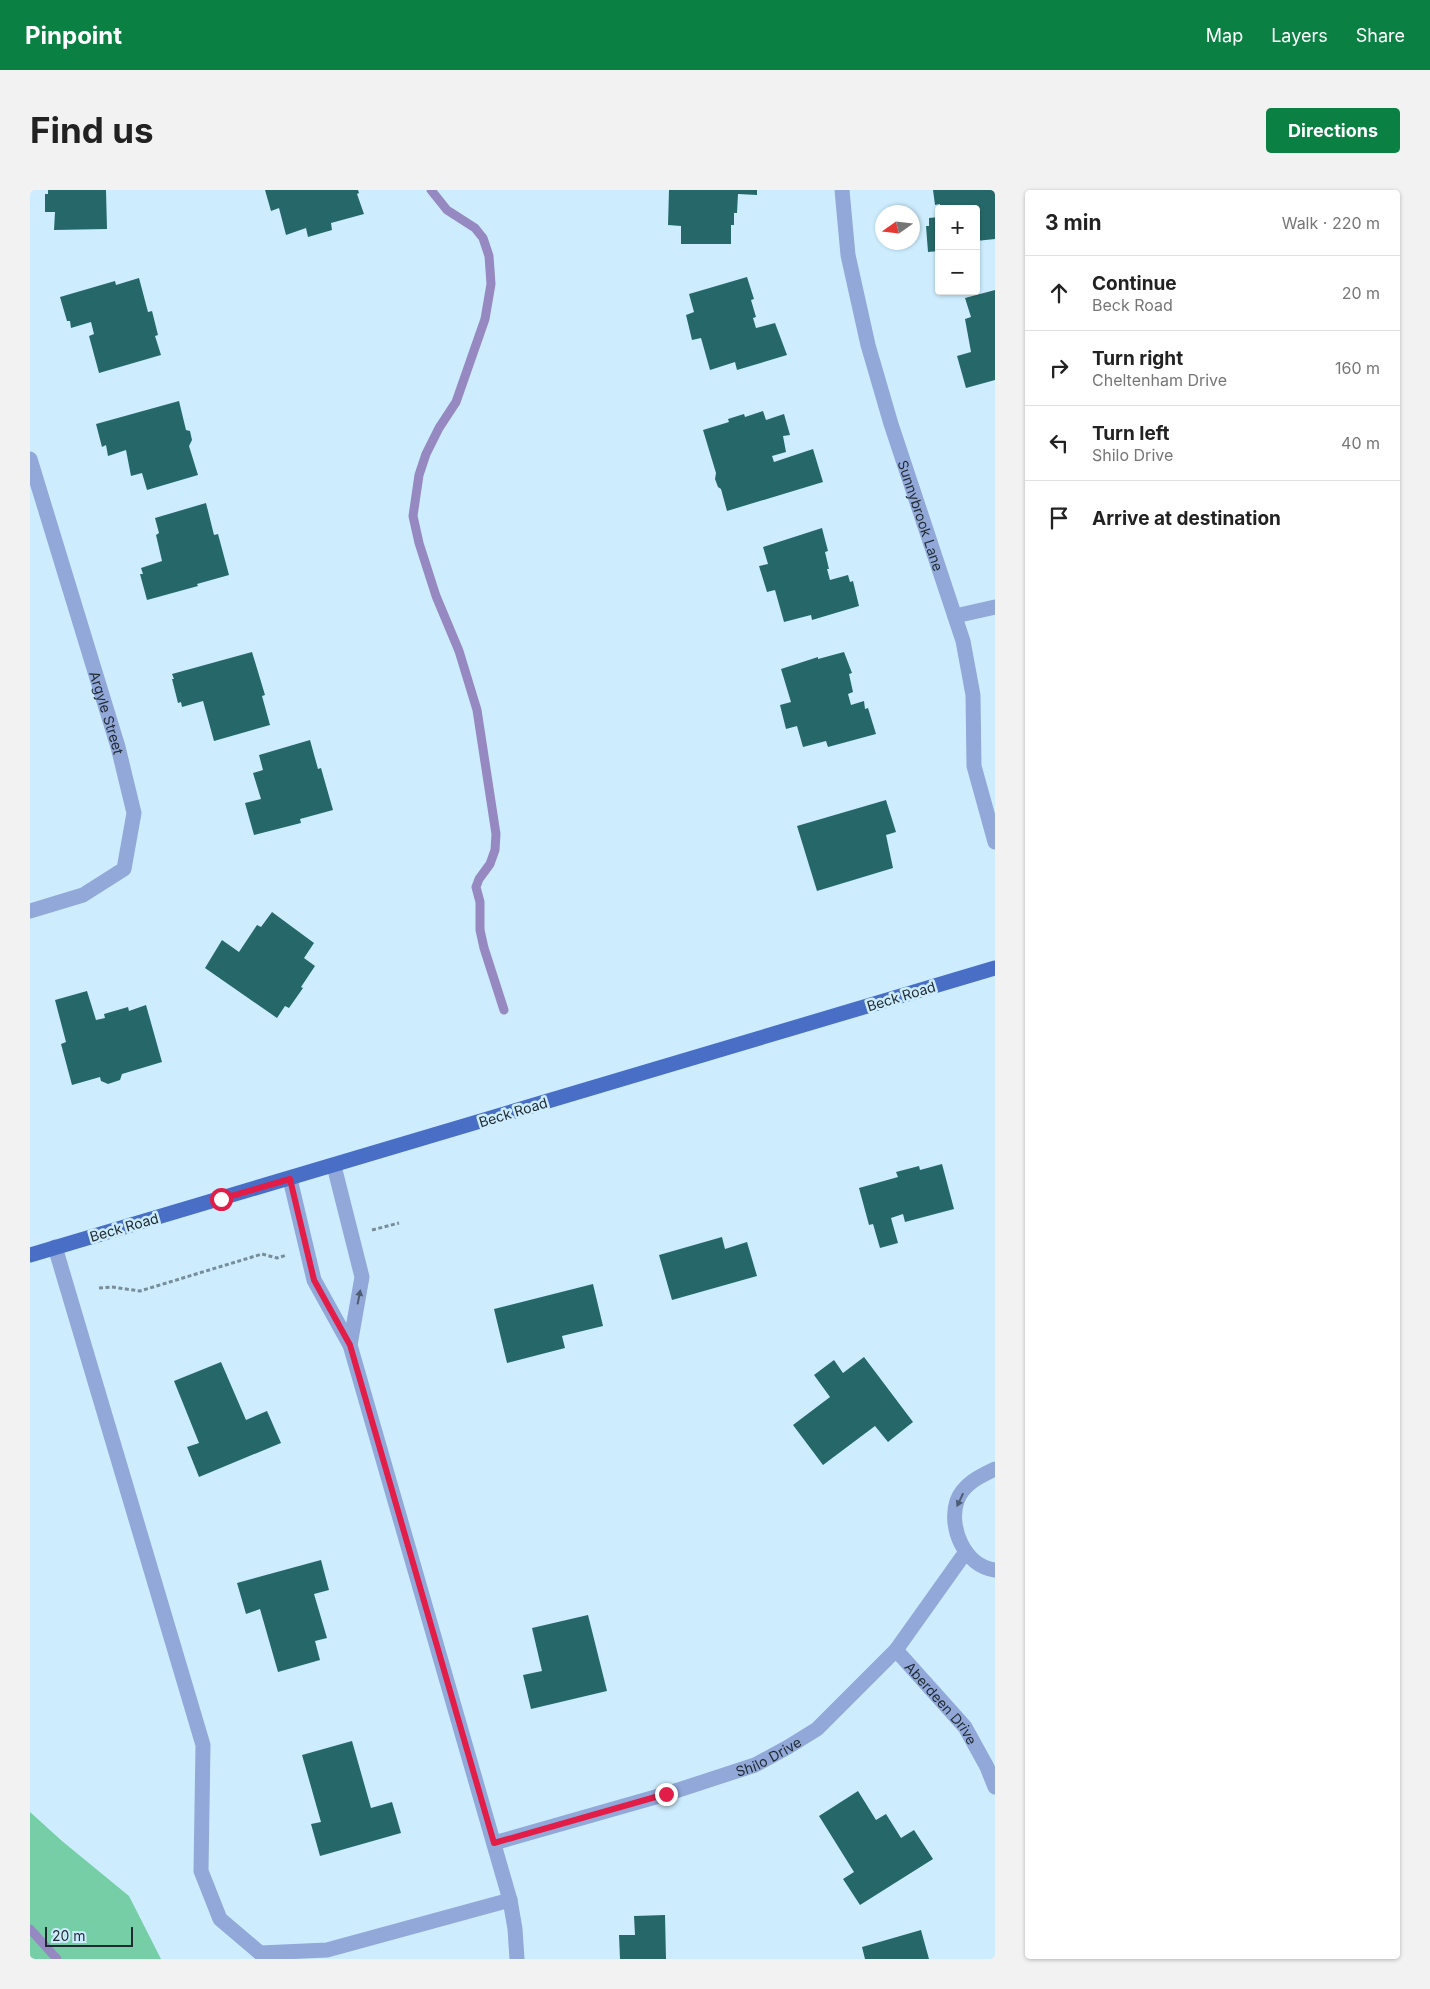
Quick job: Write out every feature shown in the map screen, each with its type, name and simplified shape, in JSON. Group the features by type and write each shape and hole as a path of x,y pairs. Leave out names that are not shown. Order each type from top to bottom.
{"main road":[{"name":"Beck Road","path":"30,1255 995,968"}],"street":[{"name":"Sunnybrook Lane","path":"842,190 848,255 868,345 891,424 963,641 973,695 974,766 995,842"},
{"name":"Argyle Street","path":"30,459 118,747 134,813 124,869 83,895 30,911"},
{"path":"955,616 995,607"},
{"path":"334,1166 362,1277 350,1345"},
{"path":"290,1179 314,1280 350,1345 510,1900 515,1929 517,1959"},
{"path":"56,1247 203,1745 201,1871 220,1919 260,1953 318,1950 337,1947 510,1900"},
{"path":"995,1469 974,1478 958,1500 954,1528 965,1553 987,1569 995,1570"},
{"name":"Shilo Drive","path":"494,1843 666,1794 755,1765 788,1747 817,1729 896,1650 965,1553"},
{"name":"Aberdeen Drive","path":"896,1650 965,1727 987,1767 995,1787"}],"path":[{"path":"352,1237 398,1222"},
{"path":"99,1288 112,1287 140,1292 262,1254 277,1258 307,1250"}],"green space":[{"path":"30,1812 129,1896 161,1959 30,1959"}],"building":[{"path":"48,190 106,190 107,229 54,230 55,212 45,212 45,194 48,194"},
{"path":"265,190 358,190 359,193 357,194 364,214 331,223 332,230 308,237 306,228 286,235 279,208 271,211"},
{"path":"669,190 757,190 757,195 738,194 737,213 734,213 734,225 731,225 731,244 681,244 681,226 668,225"},
{"path":"933,190 995,190 995,239 980,241 980,205 935,205"},
{"path":"935,217 935,251 928,252 926,226 929,226 929,218"},
{"path":"747,277 754,299 751,300 756,317 753,318 756,328 775,323 787,355 737,370 735,362 710,370 701,338 692,340 686,315 694,312 689,294"},
{"path":"139,278 148,312 152,311 158,335 155,336 161,355 99,373 89,336 94,334 91,322 71,328 60,297 115,281 116,285"},
{"path":"995,290 995,380 966,388 957,356 971,352 965,319 971,317 965,298"},
{"path":"179,401 186,430 190,431 192,440 189,446 198,475 147,490 142,473 131,476 126,450 108,456 106,445 102,447 96,424"},
{"path":"763,411 766,420 784,414 790,435 783,436 786,452 772,456 774,462 813,449 823,482 727,511 721,489 718,487 715,479 716,473 703,430 729,422 728,419 744,414 745,417"},
{"path":"206,503 214,535 218,534 229,575 147,600 140,574 143,574 141,568 162,561 156,535 159,533 155,518"},
{"path":"822,528 828,551 825,552 830,580 848,575 850,582 853,581 859,606 812,620 811,615 784,622 775,590 767,592 759,566 768,564 763,547"},
{"path":"252,652 265,695 262,696 270,725 214,741 203,701 182,707 181,702 178,703 172,674"},
{"path":"844,652 852,673 849,674 853,692 848,694 851,705 864,701 865,709 868,708 876,734 828,747 826,741 803,747 797,726 786,729 780,705 791,702 781,669 818,657 818,659"},
{"path":"310,740 318,769 321,768 333,810 300,819 301,823 254,835 245,803 261,799 253,773 263,770 259,755"},
{"path":"886,800 896,832 886,835 893,868 817,891 797,826"},
{"path":"272,912 314,943 304,958 315,966 289,1008 285,1006 277,1018 205,968 222,940 239,952 257,925 261,927"},
{"path":"87,991 96,1020 105,1018 104,1014 128,1007 129,1011 146,1005 162,1062 122,1074 120,1080 108,1084 101,1081 100,1077 72,1085 61,1044 66,1042 55,1000"},
{"path":"942,1164 954,1209 905,1222 903,1214 891,1218 898,1243 880,1248 873,1224 869,1225 859,1188 898,1177 896,1172 919,1166 920,1170"},
{"path":"722,1237 725,1249 747,1242 757,1276 672,1300 659,1255"},
{"path":"593,1284 603,1326 562,1336 565,1348 507,1363 494,1309"},
{"path":"864,1357 913,1422 888,1442 875,1426 823,1465 793,1425 830,1397 814,1375 834,1360 843,1373"},
{"path":"221,1362 246,1420 267,1411 281,1443 199,1477 187,1447 199,1443 174,1381"},
{"path":"321,1560 329,1590 314,1594 327,1638 315,1641 320,1660 278,1672 260,1609 246,1614 237,1583"},
{"path":"588,1615 607,1691 531,1709 523,1675 542,1671 532,1628"},
{"path":"352,1741 371,1808 392,1802 401,1833 320,1856 311,1824 321,1822 302,1755"},
{"path":"858,1791 876,1820 886,1814 901,1838 914,1830 933,1859 860,1905 843,1879 854,1872 819,1816"},
{"path":"665,1915 666,1959 620,1959 619,1935 635,1935 634,1916"},
{"path":"921,1930 929,1959 865,1959 862,1947"}],"waterway":[{"path":"431,190 447,210 475,228 483,238 489,256 491,284 485,319 456,402 439,428 426,454 419,475 413,516 419,543 436,596 459,651 477,710 496,834 495,850 490,864 479,879 476,887 480,902 480,930 484,948 504,1010"},
{"path":"30,1929 57,1959"}],"route":[{"path":"221,1199 290,1179 314,1280 350,1345 494,1843 666,1794"}]}
